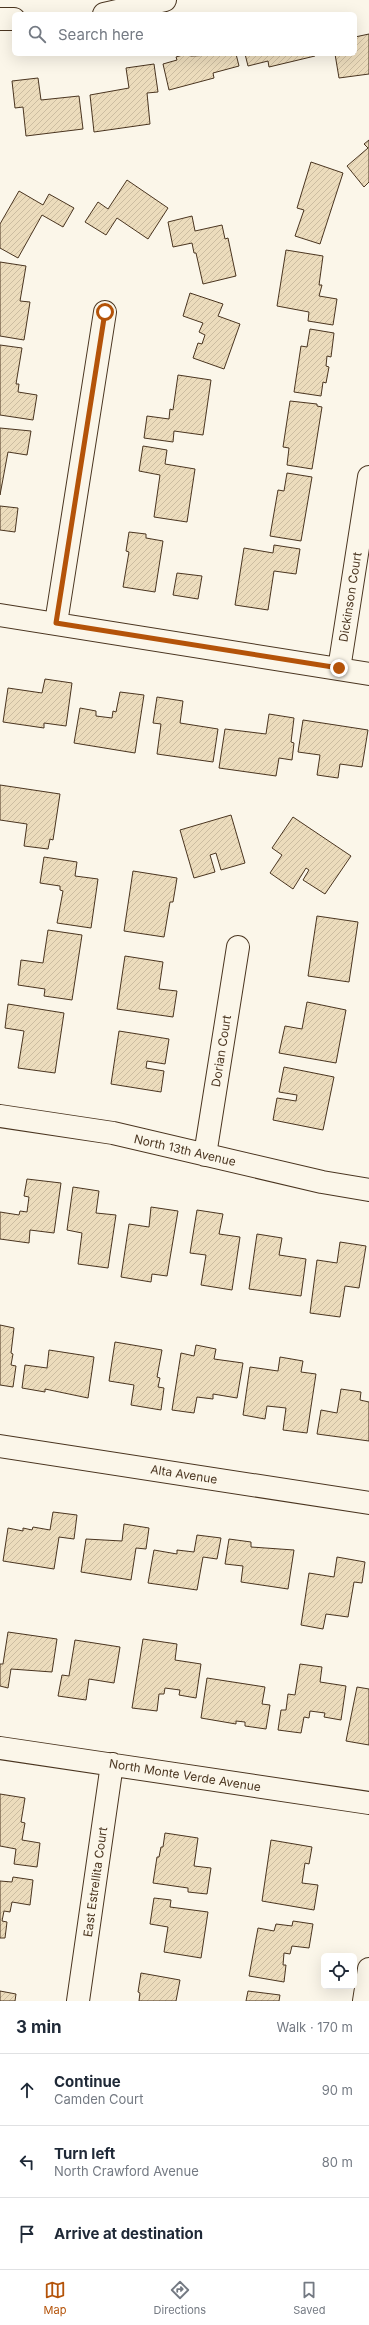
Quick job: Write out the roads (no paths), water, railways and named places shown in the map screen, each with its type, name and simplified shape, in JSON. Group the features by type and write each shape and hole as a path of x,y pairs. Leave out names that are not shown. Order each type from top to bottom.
{"street":[{"path":"113,12 165,0"},
{"path":"0,19 12,19"},
{"path":"56,623 105,312"},
{"name":"Dickinson Court","path":"339,668 369,477"},
{"path":"0,615 369,674"},
{"name":"Dorian Court","path":"205,1155 238,948"},
{"name":"North 13th Avenue","path":"0,1116 112,1133 322,1182 369,1190"},
{"name":"Alta Avenue","path":"0,1446 369,1503"},
{"name":"North Monte Verde Avenue","path":"0,1748 369,1803"},
{"name":"East Estrellita Court","path":"78,2001 112,1764"},
{"path":"364,2001 369,1969"}]}
